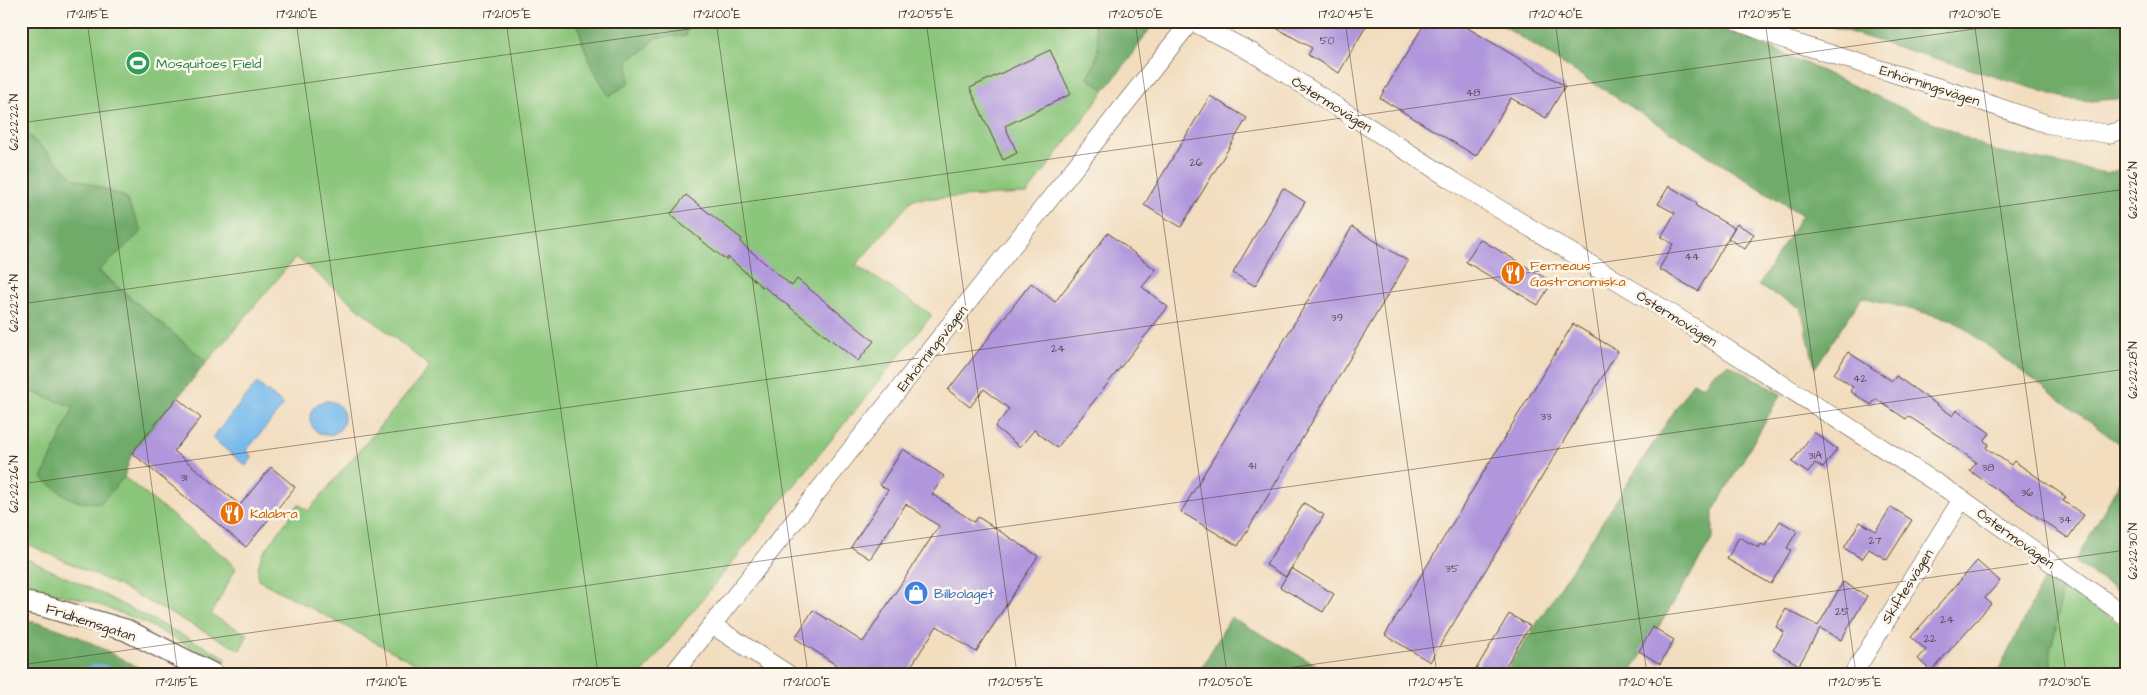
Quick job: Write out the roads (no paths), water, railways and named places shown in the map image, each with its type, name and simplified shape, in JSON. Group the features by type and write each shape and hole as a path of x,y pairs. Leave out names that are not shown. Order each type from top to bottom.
{"street":[{"name":"Enhörningsvägen","path":"673,674 1191,21"},
{"name":"Östermovägen","path":"1191,21 1253,54 1677,318 1962,499 2126,616"},
{"name":"Enhörningsvägen","path":"1737,21 1786,40 1966,96 2047,124 2108,134 2126,130"},
{"name":"Skiftesvägen","path":"1852,674 1962,499"},
{"name":"Fridhemsgatan","path":"21,602 43,606 126,630 214,674"},
{"path":"712,626 788,674"}],"water":[{"path":"257,383 284,405 246,451 253,457 246,466 212,438"},
{"path":"327,401 334,402 339,406 343,411 343,425 339,430 334,434 327,435 320,434 315,430 311,425 310,418 311,411 315,406 320,402"}],"waterway":[{"path":"79,674 93,667 102,667 116,674"}],"place":[{"name":"Mosquitoes Field","path":"138,63"},
{"name":"Ferneaus Gastronomiska","path":"1513,273"},
{"name":"Kalabra","path":"232,513"},
{"name":"Bilbolaget","path":"916,593"}]}
